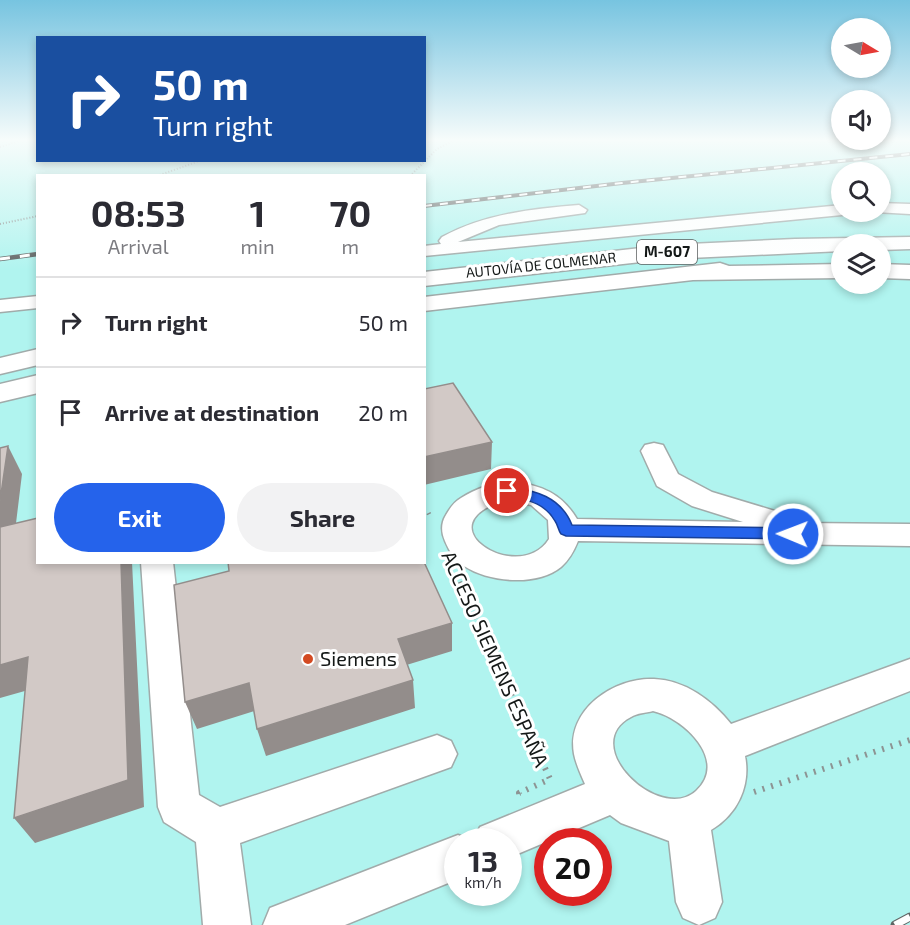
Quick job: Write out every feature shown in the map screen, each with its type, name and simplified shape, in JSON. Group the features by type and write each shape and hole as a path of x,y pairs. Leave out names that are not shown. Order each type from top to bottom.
{"highway":[{"name":"AUTOVÍA DE COLMENAR","path":"426,279 668,252 795,245 910,243"},
{"path":"891,263 910,262"},
{"name":"AUTOVÍA DE COLMENAR","path":"426,304 674,274 746,267 831,263"},
{"path":"674,274 831,271"},
{"path":"891,271 910,272"},
{"path":"0,366 36,357"},
{"path":"0,393 36,384"}],"street":[{"path":"891,208 910,209"},
{"path":"447,249 448,241 464,231 541,213 579,210"},
{"path":"426,251 831,211"},
{"path":"0,306 36,302"},
{"path":"654,451 667,480 702,499 815,534"},
{"path":"566,530 910,535"},
{"path":"157,564 179,807 217,830"},
{"path":"722,746 910,675"},
{"path":"643,695 675,700 694,711 711,726 722,746 728,764 726,783 718,799 705,812 687,819 668,820 648,815 630,806 614,793 600,773 593,752 594,732 602,715 615,703 643,695"},
{"path":"217,830 436,754"},
{"path":"522,830 614,793"},
{"path":"687,819 699,902"},
{"path":"217,830 227,925"},
{"path":"287,925 444,863"}],"path":[{"path":"0,224 36,216"},
{"path":"426,510 435,527"},
{"name":"ACCESO SIEMENS ESPAÑA","path":"453,568 550,779 519,793 514,828"},
{"path":"750,794 910,740"}],"shaded area":[{"path":"0,184 36,184 36,564 426,564 426,184 831,184 831,222 891,222 891,184 910,184 910,925 0,925"}],"building":[{"path":"453,383 492,442 426,457 426,389"},
{"path":"8,446 0,501 0,448"},
{"path":"36,518 36,564 121,564 128,780 14,818 28,657 0,665 0,527"},
{"name":"Siemens","path":"228,564 425,564 452,623 398,639 413,680 257,729 249,683 185,702 174,585 229,571"}],"railway":[{"path":"426,206 612,184"},
{"path":"0,259 36,254"},
{"path":"895,925 910,917"}],"place":[{"name":"Siemens","path":"308,659"}],"route":[{"path":"507,491 531,494 552,506 564,522 566,530 793,534"}]}
